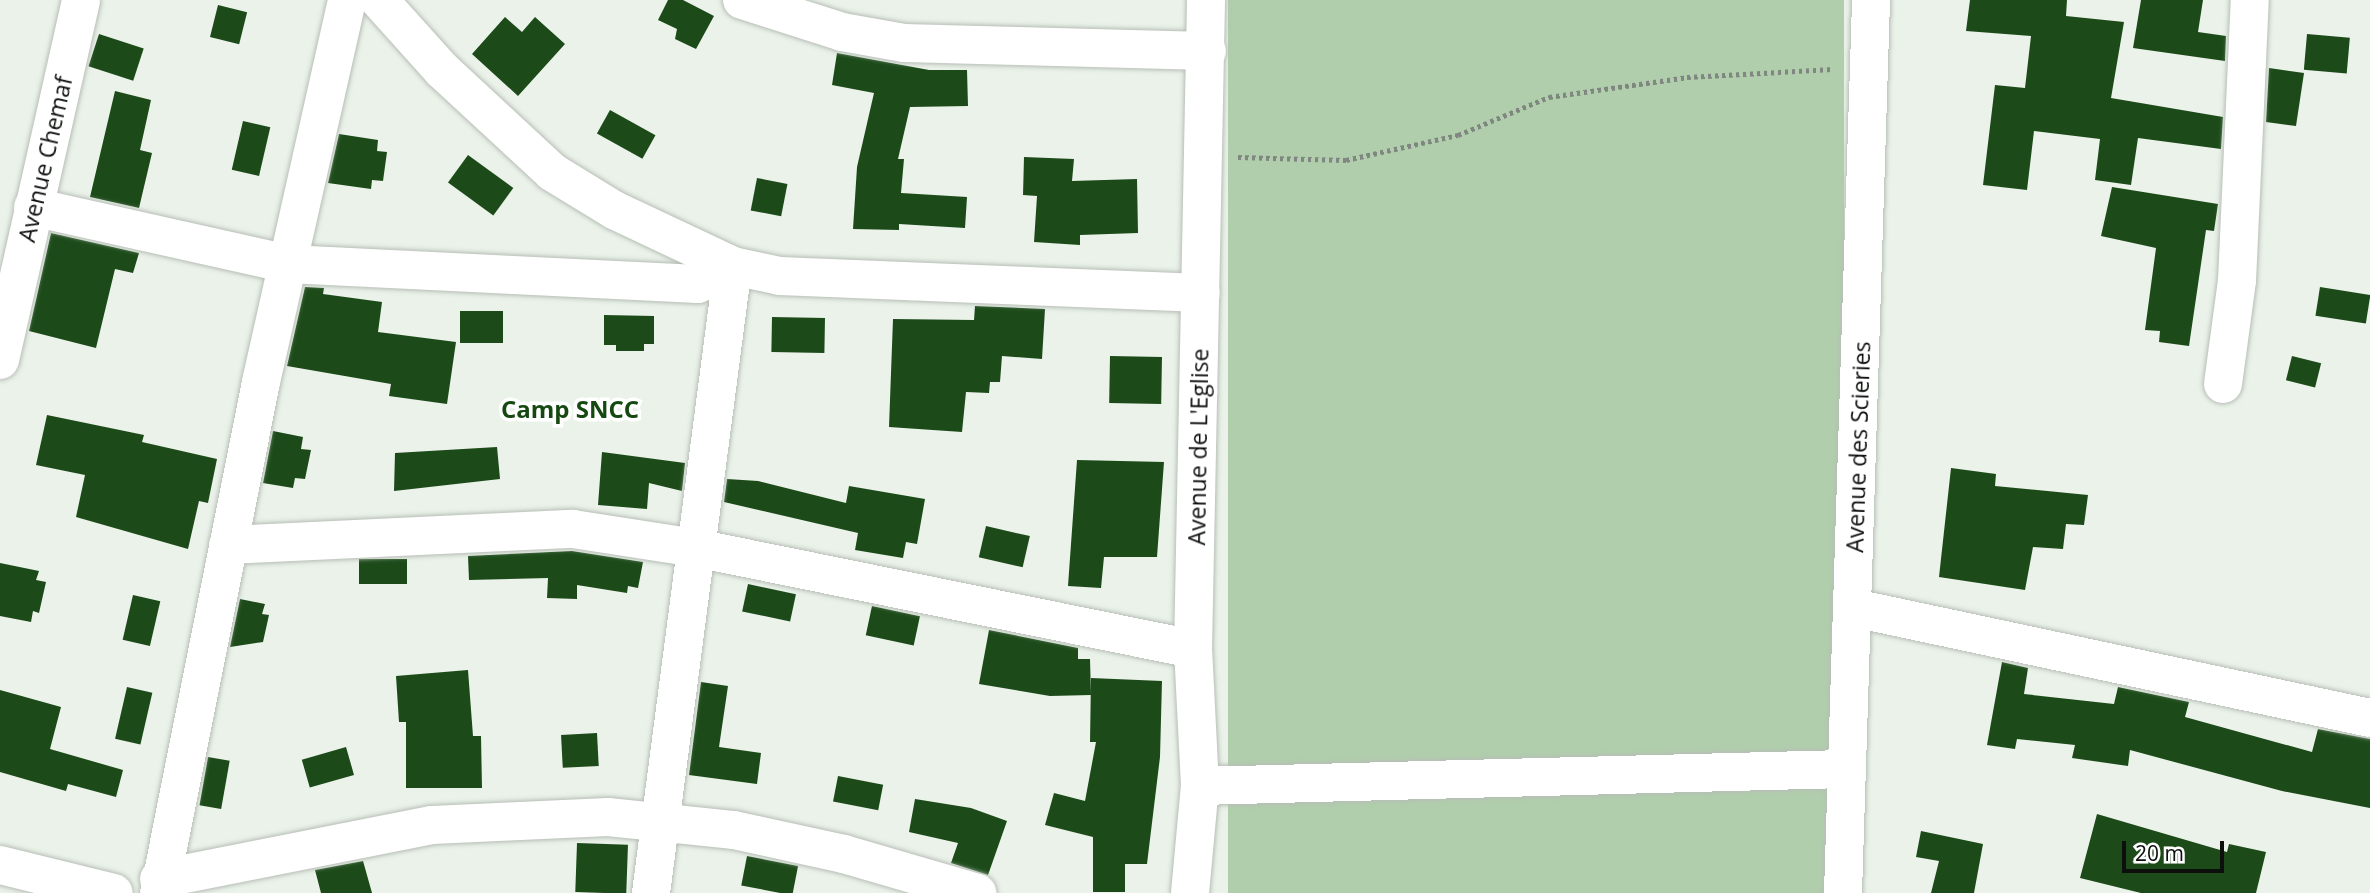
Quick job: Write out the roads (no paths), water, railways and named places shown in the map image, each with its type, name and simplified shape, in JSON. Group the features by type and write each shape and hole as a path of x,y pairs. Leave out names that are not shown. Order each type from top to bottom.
{"street":[{"name":"Avenue Chemaf","path":"0,360 81,0"},
{"path":"347,0 228,545 159,886 432,825 540,818 658,820 734,830 831,851 978,893"},
{"path":"379,0 442,70 552,172 614,210 733,265 780,276 1201,293"},
{"path":"742,0 842,32 904,43 1206,51"},
{"name":"Avenue de L'Eglise","path":"1190,893 1200,786 1193,649 1206,156 1206,0"},
{"name":"Avenue des Scieries","path":"1843,893 1871,0"},
{"path":"2222,384 2237,281 2250,0"},
{"path":"33,207 288,264 698,284 733,265"},
{"path":"651,893 658,820 733,265"},
{"path":"228,545 573,529 696,548 1193,649"},
{"path":"1854,608 2370,718"},
{"path":"1200,786 1847,769"},
{"path":"0,865 114,893"}],"district":[{"name":"Camp SNCC","path":"570,409"}]}
